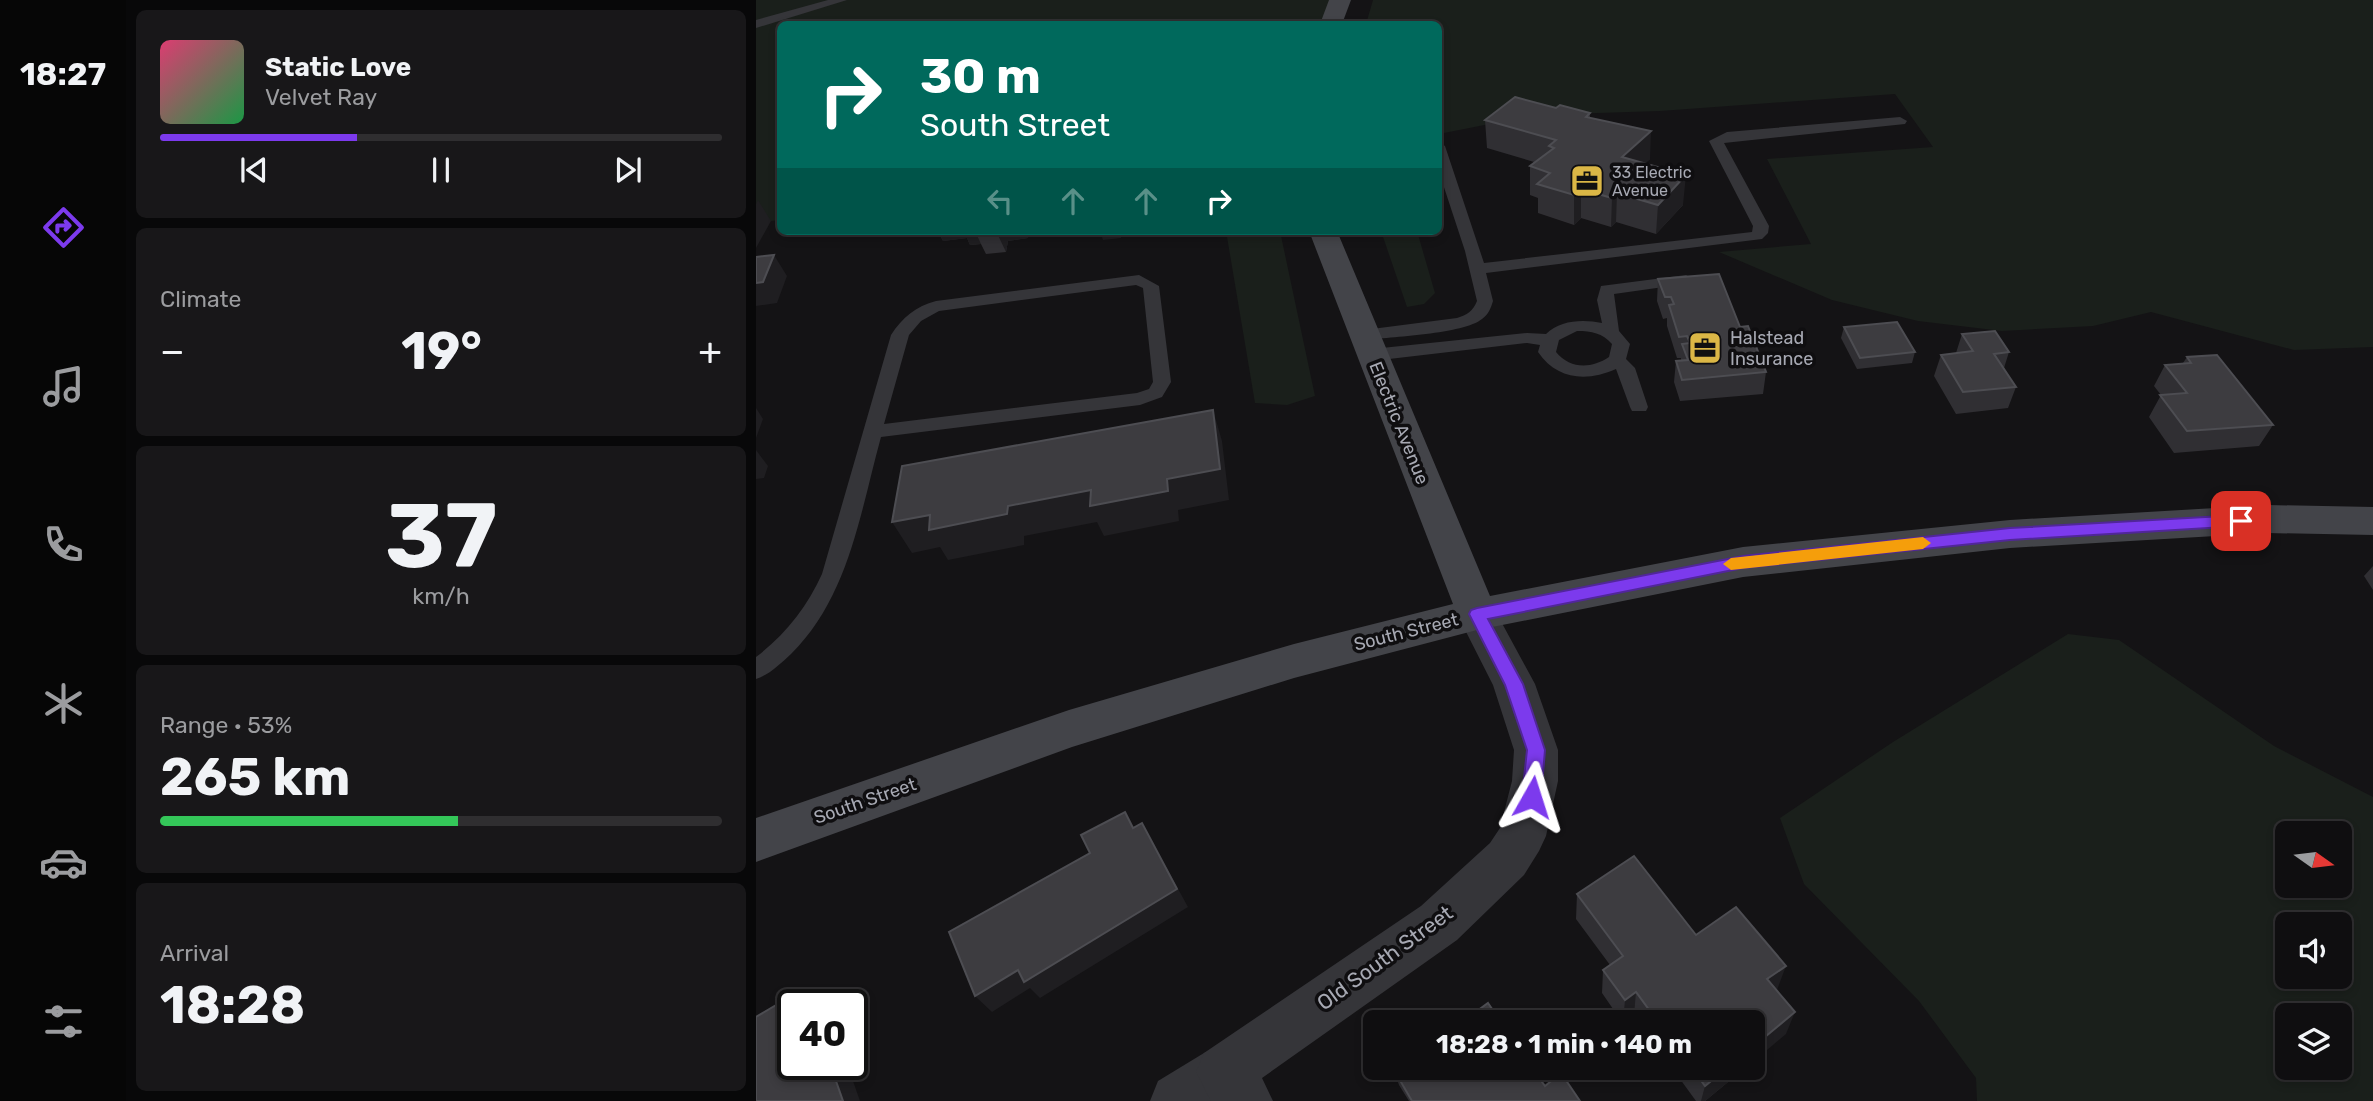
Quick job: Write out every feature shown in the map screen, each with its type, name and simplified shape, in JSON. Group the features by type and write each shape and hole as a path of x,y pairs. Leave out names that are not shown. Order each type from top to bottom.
{"main road":[{"path":"1332,21 1340,0"},
{"name":"Electric Avenue","path":"1325,235 1477,614"},
{"name":"South Street","path":"756,840 1069,729 1294,661 1477,614 1743,562 2010,534 2267,519 2373,521"}],"street":[{"name":"Old South Street","path":"1178,1101 1234,1087 1439,923 1507,859 1522,836 1535,781 1536,750 1514,684 1477,614"}],"lane":[{"path":"756,24 841,0"},
{"path":"1477,269 1756,236 1760,233 1761,226 1716,141 1727,136 1900,121"},
{"path":"1368,345 1471,319 1478,314 1485,301 1442,159"},
{"path":"1610,331 1612,326 1604,298 1607,290 1709,278"},
{"path":"756,670 798,632 820,605 833,574 872,432 900,335 914,318 929,309 1119,281 1139,281 1151,286 1162,382 1159,390 1152,396 872,432"},
{"path":"1577,326 1610,331 1621,344 1617,360 1598,371 1572,370 1552,360 1547,352 1549,340 1558,332 1577,326"},
{"path":"1368,345 1527,338 1549,340"},
{"path":"1617,360 1626,368 1639,407"}],"shaded area":[{"path":"756,0 1340,0 1332,21 777,21 777,220 771,221 756,211"},
{"path":"1373,0 2373,0 2373,347 2294,350 2151,312 2093,326 2002,331 1918,321 1832,300 1719,252 1811,244 1767,159 1933,147 1895,94 1660,111 1535,115 1442,133 1442,21 1367,21"},
{"path":"1227,235 1281,235 1315,396 1287,405 1255,403"},
{"path":"1382,235 1418,235 1435,293 1424,304 1407,307"},
{"path":"2068,634 2119,640 2274,746 2373,797 2373,1101 1977,1101 1976,1078 1919,1001 1804,884 1780,818 1893,742"}],"building":[{"path":"1515,97 1556,108 1560,105 1590,113 1586,117 1651,131 1622,157 1686,175 1658,205 1617,193 1612,198 1581,189 1574,195 1537,184 1550,173 1530,166 1554,148 1549,146 1556,140 1485,120"},
{"path":"774,255 763,282 756,283 756,257"},
{"name":"Halstead Insurance","path":"1719,274 1740,327 1748,326 1766,372 1682,380 1676,361 1688,360 1682,344 1690,343 1687,336 1679,337 1669,305 1674,304 1671,297 1665,297 1658,279"},
{"path":"1897,322 1915,352 1860,358 1844,327"},
{"path":"1995,331 2009,352 1994,354 2016,387 1963,392 1941,355 1973,351 1962,334"},
{"path":"2217,355 2273,425 2187,431 2160,395 2187,393 2165,365 2191,363 2187,357"},
{"path":"1213,410 1220,469 1167,479 1168,491 1090,506 1091,490 1008,506 1007,514 929,530 930,515 892,522 902,466"},
{"path":"1125,812 1133,828 1142,823 1177,889 1024,982 1018,970 975,996 949,932 1090,853 1081,835"},
{"path":"1634,856 1696,935 1736,907 1786,966 1767,979 1795,1012 1765,1037 1765,1010 1649,1010 1636,992 1625,1000 1603,970 1623,956 1577,894"},
{"path":"1488,1003 1493,1010 1478,1010"},
{"path":"777,1005 777,1080 836,1080 843,1101 756,1101 756,1017"},
{"path":"1400,1080 1541,1080 1545,1086 1552,1080 1566,1080 1580,1101 1412,1101"},
{"path":"1701,1080 1712,1080 1705,1086"}],"slow traffic":[{"path":"1731,564 1923,543"}],"place":[{"name":"33 Electric Avenue","path":"1587,181"},
{"name":"Halstead Insurance","path":"1705,348"}],"route":[{"path":"1532,797 1536,750 1514,684 1477,614 1743,562 2010,534 2241,521"}]}
